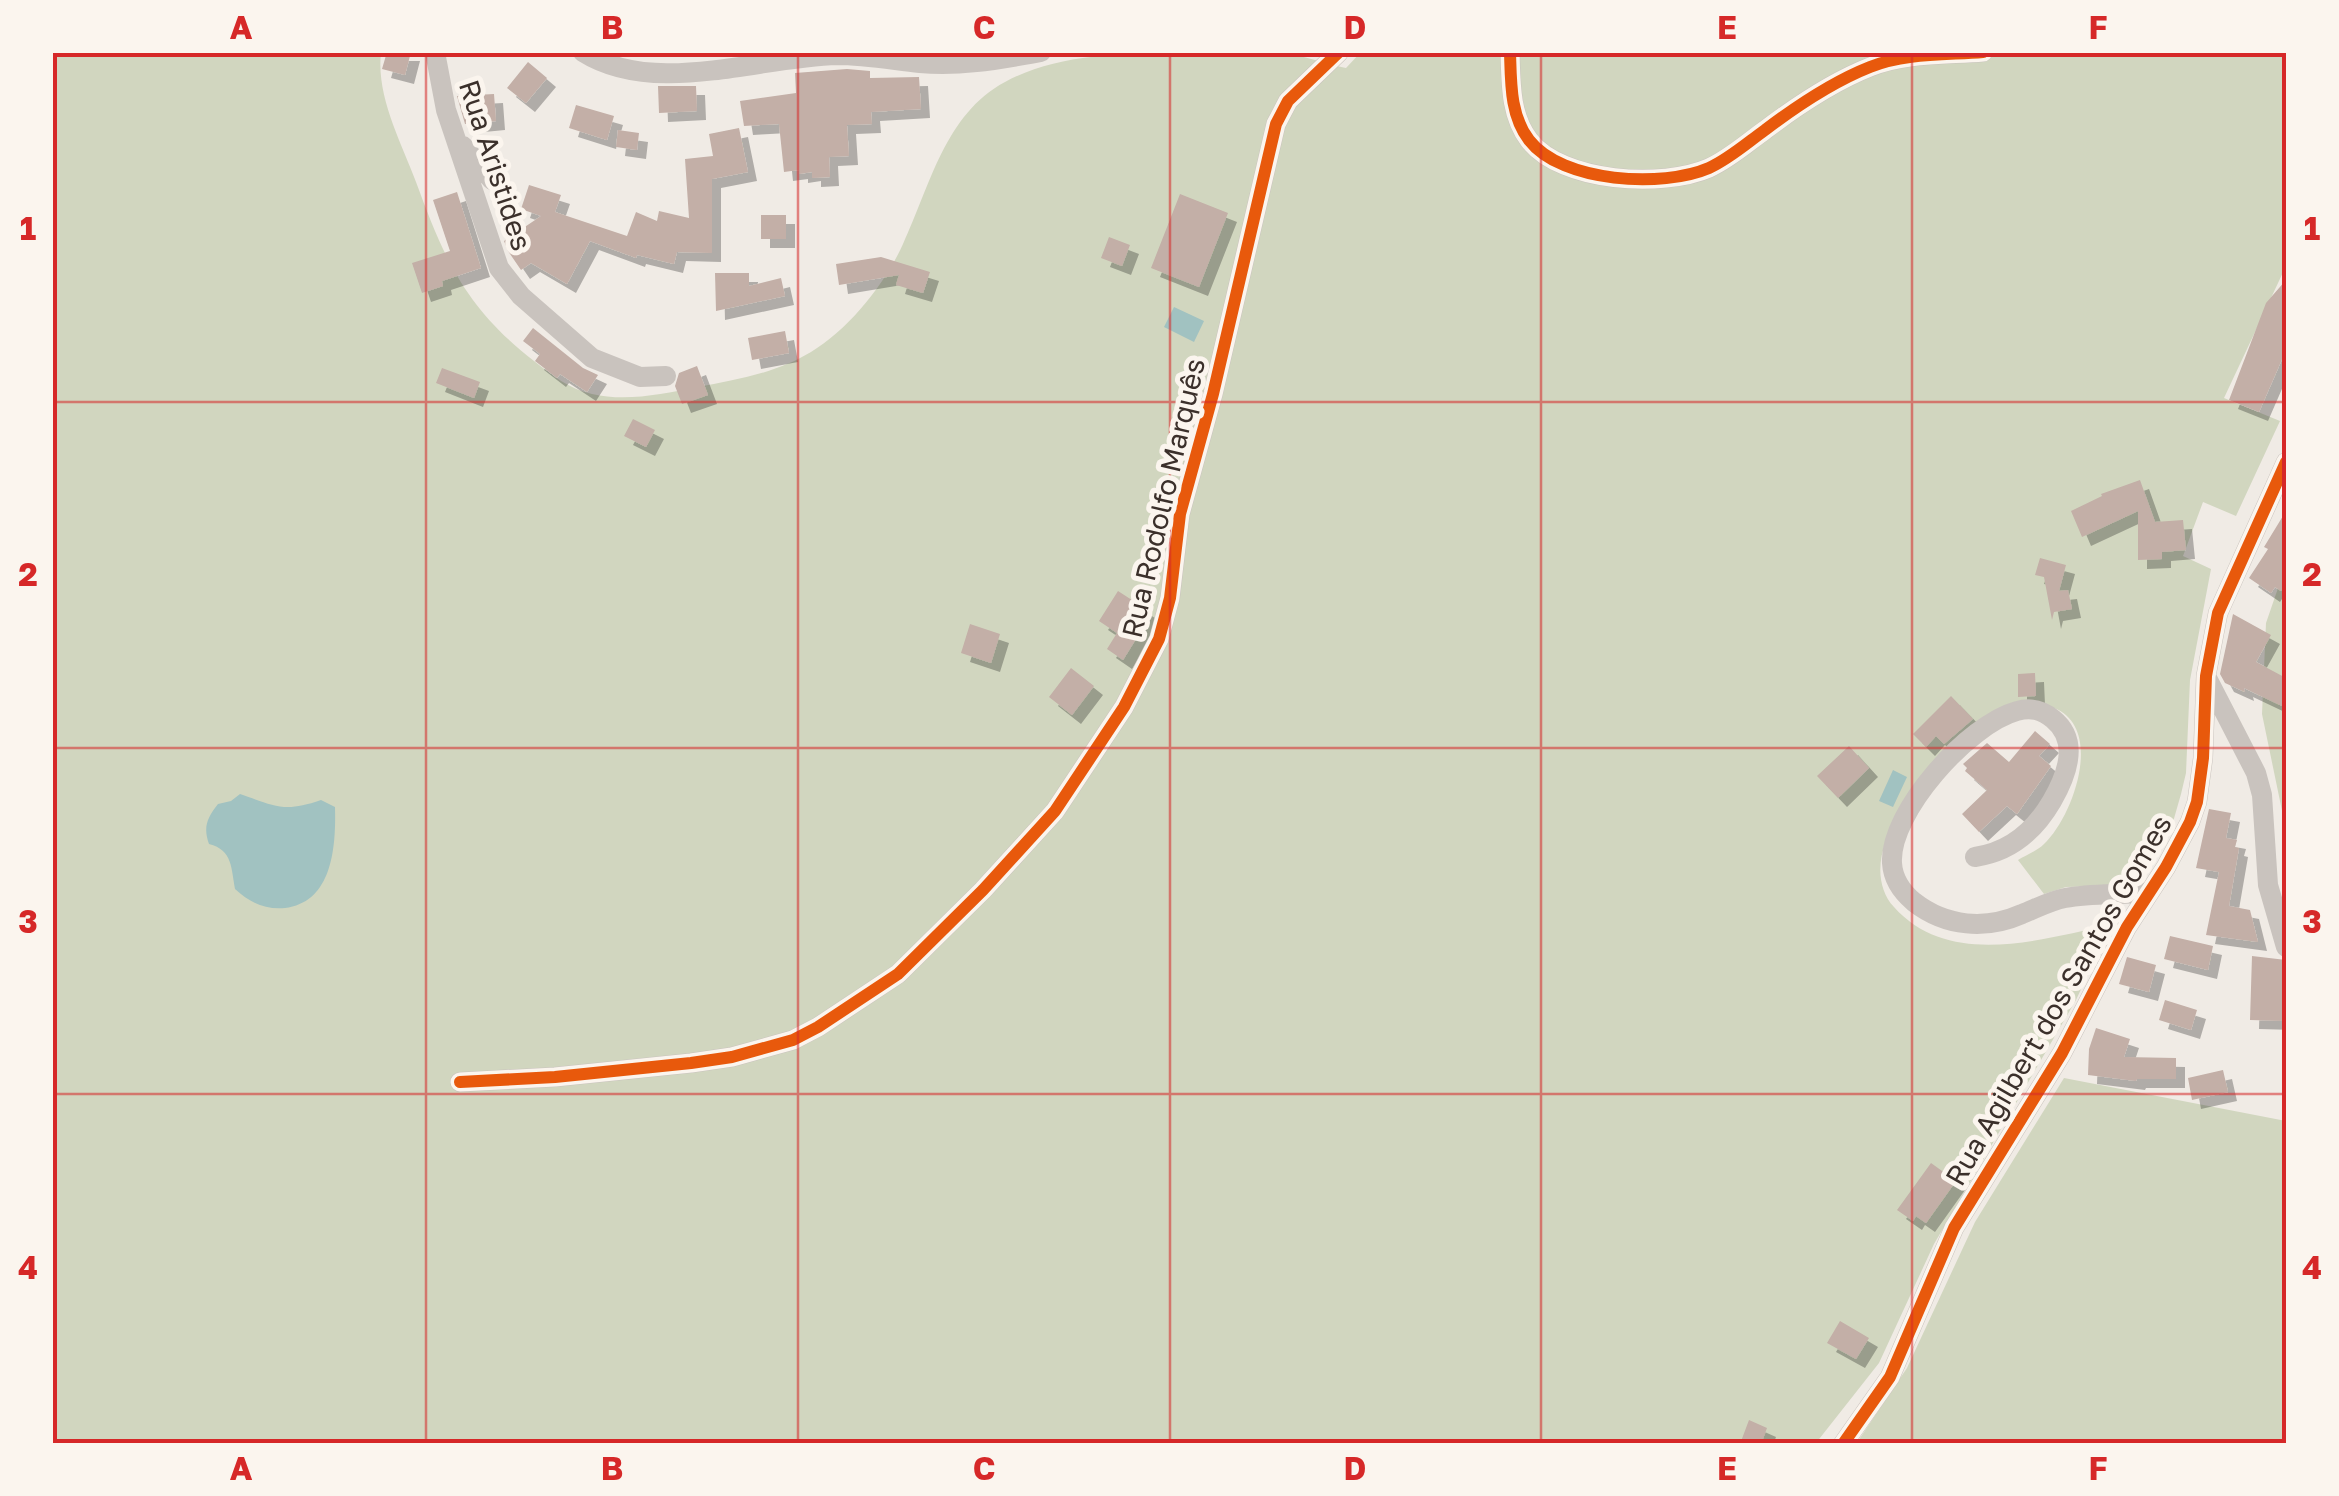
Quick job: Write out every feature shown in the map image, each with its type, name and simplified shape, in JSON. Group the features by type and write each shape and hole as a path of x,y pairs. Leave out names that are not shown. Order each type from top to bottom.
{"street":[{"name":"Rua Aristides","path":"434,52 446,110 499,268 522,296 572,342 606,365 640,378 666,376"},
{"path":"583,52 626,71 666,74 840,55 960,64 1042,52"},
{"path":"1510,52 1516,112 1530,142 1572,167 1640,181 1666,180 1711,167 1801,104 1874,65 1906,58 1983,52"},
{"name":"Rua Rodolfo Marquês","path":"460,1082 691,1063 732,1057 793,1040 898,974 1055,812 1124,708 1159,639 1170,598 1180,514 1213,394 1272,136 1288,101 1339,53"},
{"path":"456,136 492,180"},
{"name":"Rua Agilbert dos Santos Gomes","path":"1848,1437 1890,1377 1954,1228 2062,1053 2149,892 2180,843 2196,802 2203,758 2206,676 2218,613 2286,462"},
{"path":"2206,676 2256,773 2262,795 2268,885 2286,947"},
{"path":"1975,857 2006,848 2038,824 2064,779 2069,742 2064,729 2037,710 2005,715 1955,753 1931,779 1900,823 1894,842 1894,875 1900,887 1910,899 1938,916 1971,924 2000,921 2064,898 2149,892"}],"green space":[{"path":"1271,52 1346,68 1361,52 2286,53 2286,266 2224,398 2280,421 2236,516 2203,502 2183,556 2211,569 2190,680 2186,773 2173,822 2132,885 2066,887 2044,894 2018,860 2044,844 2065,814 2079,773 2078,734 2069,718 2054,708 2008,705 1888,838 1880,867 1889,900 1916,926 1941,938 1997,945 2111,925 2076,1000 1934,1244 1879,1363 1816,1443 53,1443 52,53 381,53 382,86 397,135 437,236 474,302 511,341 568,385 605,396 631,397 756,375 798,359 825,342 852,318 886,275 953,132 984,96 1005,82 1052,64 1103,55"},
{"path":"2286,565 2286,830 2262,714 2266,623"},
{"path":"2064,1078 2286,1121 2286,1443 1856,1444 1907,1368 1975,1222"}],"water":[{"path":"1174,307 1204,321 1194,342 1164,327"},
{"path":"1893,770 1907,777 1893,807 1879,801"},
{"path":"240,794 280,806 321,800 335,807 328,870 322,884 301,904 271,908 246,898 235,889 227,856 209,844 206,828 211,814 218,804"}],"building":[{"path":"387,52 411,52 405,75 382,69"},
{"path":"528,62 547,78 526,103 507,88"},
{"path":"870,71 870,78 919,77 921,109 871,112 872,124 847,125 849,156 829,157 830,177 812,178 812,172 799,174 799,170 784,172 779,124 744,126 740,101 796,93 795,73"},
{"path":"658,86 696,86 697,111 659,113"},
{"path":"494,94 496,121 465,124 457,96"},
{"path":"576,105 614,116 607,140 569,128"},
{"path":"739,128 748,172 712,179 712,253 677,252 674,264 637,255 636,258 590,241 567,284 531,263 521,270 508,251 504,241 541,216 521,209 529,185 561,195 555,212 627,236 636,212 657,221 659,211 689,218 685,159 713,156 709,134"},
{"path":"618,130 639,133 637,150 616,147"},
{"path":"457,192 481,268 442,281 443,286 422,293 412,263 450,251 433,200"},
{"path":"1180,194 1228,213 1199,287 1151,268"},
{"path":"761,215 786,215 786,239 761,239"},
{"path":"1109,237 1130,245 1122,266 1101,258"},
{"path":"881,257 930,272 923,293 896,285 899,275 839,285 836,264"},
{"path":"715,273 749,273 749,286 781,278 785,296 716,311"},
{"path":"2286,280 2286,350 2259,412 2229,400 2266,303"},
{"path":"533,328 583,368 598,375 587,392 560,374 557,378 535,361 540,354 523,341"},
{"path":"785,331 789,353 752,360 748,338"},
{"path":"697,366 708,395 682,404 675,386 679,373"},
{"path":"442,368 480,382 474,398 436,383"},
{"path":"633,419 655,430 646,447 624,436"},
{"path":"2140,480 2155,522 2183,520 2186,550 2162,552 2162,559 2138,560 2138,511 2082,537 2071,511 2101,494"},
{"path":"2286,511 2286,582 2281,591 2275,587 2271,593 2249,578"},
{"path":"2040,558 2066,565 2059,591 2068,590 2072,609 2054,612 2052,620 2044,577 2035,575"},
{"path":"1118,591 1152,613 1123,660 1107,649 1117,633 1099,621"},
{"path":"2233,614 2271,635 2256,662 2286,678 2282,706 2225,683 2220,674"},
{"path":"970,624 1000,634 991,663 961,653"},
{"path":"1071,668 1094,686 1072,715 1049,697"},
{"path":"2035,673 2036,696 2018,697 2018,674"},
{"path":"1951,696 1973,719 1944,744 1936,736 1926,747 1913,734"},
{"path":"2035,731 2050,744 2039,756 2051,766 2017,814 2007,806 1979,832 1962,814 1987,790 1965,771 1963,764 1987,743 2009,762"},
{"path":"1849,746 1869,768 1838,798 1817,776"},
{"path":"2209,809 2231,813 2226,838 2237,840 2235,847 2239,848 2229,906 2250,910 2258,942 2206,935 2219,872 2196,868"},
{"path":"2170,936 2213,946 2208,970 2164,959"},
{"path":"2252,956 2286,960 2286,1021 2250,1020"},
{"path":"2127,957 2156,965 2149,992 2119,984"},
{"path":"2165,1000 2197,1010 2191,1030 2159,1020"},
{"path":"2096,1028 2130,1039 2124,1057 2176,1058 2176,1079 2136,1081 2088,1075 2089,1049"},
{"path":"2223,1070 2228,1092 2192,1100 2188,1078"},
{"path":"1931,1163 1956,1181 1926,1223 1916,1216 1913,1221 1897,1210"},
{"path":"1840,1321 1869,1338 1856,1359 1827,1343"},
{"path":"1749,1420 1767,1428 1761,1444 1740,1444"}],"cycle path":[{"path":"460,1082 691,1063 732,1057 793,1040 898,974 1055,811 1124,707 1159,639 1170,598 1180,514 1213,394 1276,124 1288,101 1339,52"},
{"path":"1510,52 1515,109 1529,140 1565,165 1614,178 1641,179 1666,178 1709,168 1816,95 1883,62 1983,52"},
{"path":"1843,1444 1890,1377 1954,1228 2062,1053 2127,927 2190,822 2203,758 2206,676 2218,613 2286,462"}]}
